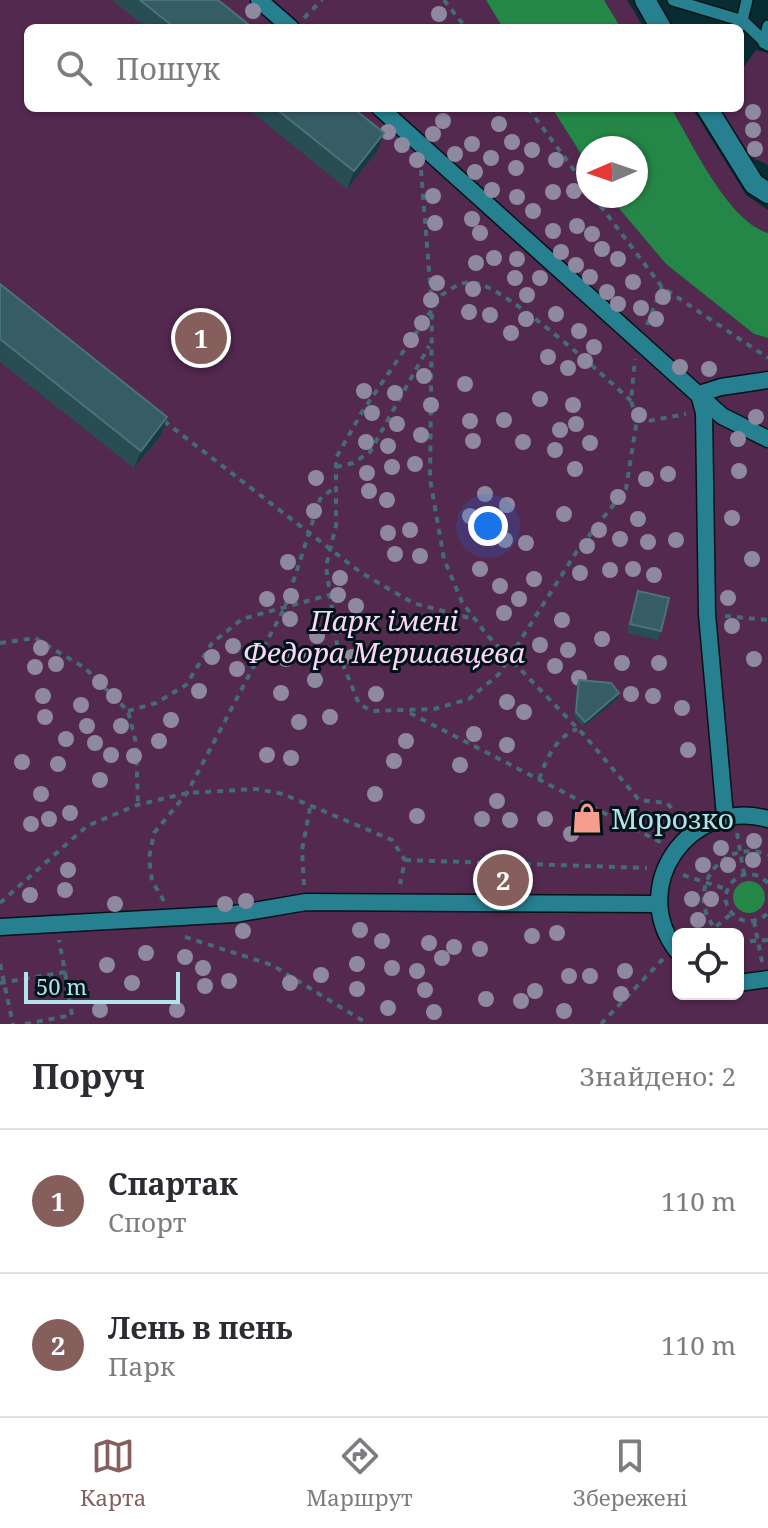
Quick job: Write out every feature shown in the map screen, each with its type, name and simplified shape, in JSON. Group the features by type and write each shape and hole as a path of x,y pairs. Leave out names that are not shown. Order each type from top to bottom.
{"street":[{"path":"259,0 287,24"},
{"path":"645,0 659,24"},
{"path":"384,112 722,416 768,439"},
{"path":"713,112 754,184 768,193"},
{"path":"699,394 721,387 768,380"},
{"path":"699,394 704,413 707,614 730,816"},
{"path":"672,941 664,926 659,904 664,869 674,850 692,832 730,816 767,814"},
{"path":"0,927 235,914 306,902 659,904"},
{"path":"744,982 766,979"}],"lane":[{"path":"673,0 738,24"},
{"path":"741,24 747,0"},
{"path":"766,44 768,26"},
{"path":"744,27 766,44"}],"path":[{"path":"296,24 322,0"},
{"path":"444,0 463,24"},
{"path":"531,112 576,173"},
{"path":"420,144 432,308 430,479 444,559 462,602 509,658 578,729 639,800 667,803 692,832"},
{"path":"602,208 662,287 768,358"},
{"path":"631,401 595,367 502,295 477,283 459,283 442,295 345,441 336,467 336,526 328,548 329,595 338,652 359,704 372,711 407,712 469,699 499,674 577,551 626,489 637,419 648,421 704,413"},
{"path":"336,467 353,463 370,452 430,344"},
{"path":"164,420 328,548 413,603 475,620"},
{"path":"186,916 159,896 152,881 149,858 154,833 187,793 285,607 320,499 336,486"},
{"path":"128,711 156,703 186,685 212,643 242,619 329,595"},
{"path":"707,614 768,620"},
{"path":"0,643 35,638 85,668 128,711 136,743 138,805"},
{"path":"407,712 674,850"},
{"path":"539,779 554,747 565,734 578,729"},
{"path":"0,903 87,826 138,805 187,793 256,789 283,794 310,808 392,840 405,860 396,903"},
{"path":"306,902 302,850 310,808"},
{"path":"730,816 744,874"},
{"path":"731,914 714,928 703,906 705,882 718,862 740,851 768,855"},
{"path":"405,860 664,869 726,889"},
{"path":"767,880 744,874 730,882 725,898 731,914 746,922 768,913"},
{"path":"754,921 766,979"},
{"path":"25,1024 72,1015 56,923"},
{"path":"182,936 272,965 368,1024"},
{"path":"744,942 768,940"},
{"path":"601,1024 672,953"},
{"path":"0,964 13,1024"},
{"path":"2,982 65,972"}],"green space":[{"name":"Парк імені Федора Мершавцева","path":"0,0 486,0 501,24 24,24 24,112 555,112 576,146 576,208 619,208 666,264 754,334 768,338 768,1024 0,1024"},
{"path":"604,0 627,0 642,24 619,24"},
{"path":"756,50 768,53 768,165 751,157 722,113 744,112 744,66"},
{"path":"673,112 694,112 746,195 768,210 768,233 739,213 701,160"}],"shaded area":[{"path":"486,0 604,0 619,24 501,24"},
{"path":"555,112 673,112 725,197 753,225 768,233 768,338 754,334 666,264 619,208 648,208 648,136 576,136 576,146"},
{"path":"749,881 760,886 765,897 760,908 749,913 738,908 733,897 738,886"}],"building":[{"path":"140,0 218,0 248,24 170,24"},
{"path":"280,112 358,112 384,133 354,171"},
{"path":"0,284 167,417 141,451 0,339"},
{"path":"638,591 669,598 661,631 630,624"},
{"path":"579,680 611,683 619,693 585,722 576,712"}],"place":[{"name":"Спартак","path":"201,338"},
{"name":"Морозко","path":"587,818"},
{"name":"Лень в пень","path":"503,880"}]}
